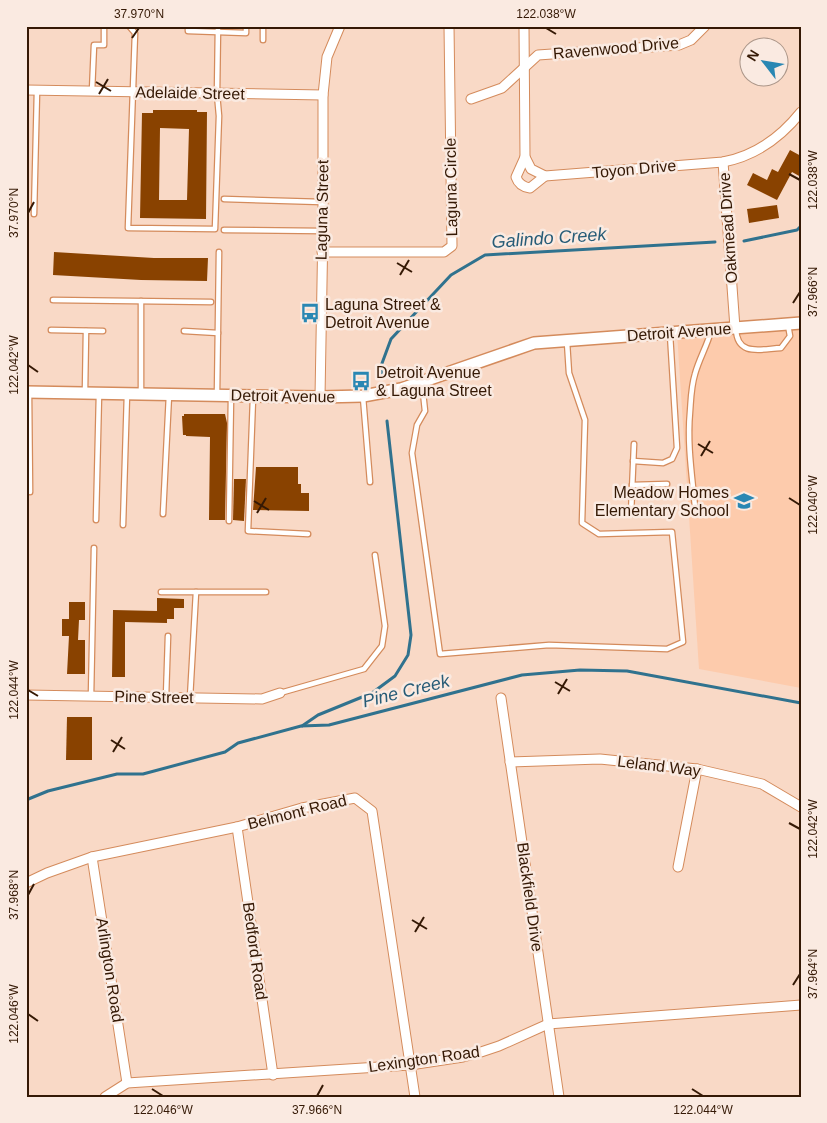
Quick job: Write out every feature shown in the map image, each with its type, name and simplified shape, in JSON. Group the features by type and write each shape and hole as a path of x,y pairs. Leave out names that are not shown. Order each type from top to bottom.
{"street":[{"name":"Laguna Street","path":"320,397 323,95 327,57 340,26"},
{"name":"Laguna Circle","path":"322,252 444,252 452,246 449,26"},
{"name":"Toyon Drive","path":"524,26 525,157 516,177 517,181 525,188 530,188 545,176 723,162"},
{"name":"Ravenwood Drive","path":"525,66 538,55 679,45 691,40 705,26"},
{"path":"471,98 502,88 525,66"},
{"name":"Adelaide Street","path":"26,90 323,95"},
{"name":"Oakmead Drive","path":"736,328 723,162 740,158 760,148 780,135 801,112"},
{"path":"525,157 531,169 545,176"},
{"name":"Detroit Avenue","path":"28,392 320,397 363,396 401,389 534,343 801,323"},
{"name":"Pine Street","path":"26,695 262,699 280,693"},
{"name":"Blackfield Drive","path":"501,698 559,1097"},
{"name":"Leland Way","path":"510,762 600,759 697,769 762,784 801,807"},
{"path":"678,867 697,769"},
{"name":"Belmont Road","path":"26,883 47,873 92,857 237,827 302,808 355,798 372,811 415,1097"},
{"name":"Bedford Road","path":"237,827 273,1075"},
{"name":"Arlington Road","path":"92,857 127,1083"},
{"name":"Lexington Road","path":"105,1097 127,1083 410,1065 462,1057 499,1046 548,1024 801,1005"}],"lane":[{"path":"92,91 94,45 104,45 104,26"},
{"path":"129,26 134,33 128,228 216,229 219,116 217,94 218,26"},
{"path":"188,26 188,31 246,33 246,26"},
{"path":"263,26 263,40"},
{"path":"34,214 37,90"},
{"path":"224,200 323,202"},
{"path":"224,230 323,231"},
{"path":"216,395 219,252"},
{"path":"53,300 211,302"},
{"path":"141,301 141,394"},
{"path":"736,328 736,339 742,347 749,350 780,348 790,336 788,324"},
{"path":"51,330 103,331"},
{"path":"695,507 688,431 690,398 695,374 711,330"},
{"path":"85,393 86,331"},
{"path":"184,331 218,333"},
{"path":"633,461 663,463 672,459 677,448 670,334"},
{"path":"422,382 425,411 417,425 412,453 440,654 549,645 667,649 683,642 672,532 599,534 582,523 585,420 569,372 567,340"},
{"path":"28,392 30,492"},
{"path":"96,520 99,393"},
{"path":"123,525 127,393"},
{"path":"163,514 169,394"},
{"path":"229,521 230,395"},
{"path":"253,396 248,531 308,534"},
{"path":"363,396 370,482"},
{"path":"631,514 634,444"},
{"path":"632,485 667,484"},
{"path":"91,696 94,548"},
{"path":"280,693 364,669 382,646 385,626 375,555"},
{"path":"160,592 266,592"},
{"path":"190,698 196,592"},
{"path":"166,698 168,636"}],"shaded area":[{"name":"Meadow Homes Elementary School","path":"801,323 801,688 699,669 677,333"}],"building":[{"path":"153,110 197,110 197,112 207,112 206,219 140,218 142,113 153,113","holes":["160,128 189,129 187,200 159,200"]},
{"path":"790,150 801,156 801,177 792,172 777,200 747,185 753,173 767,180 772,169 778,172"},
{"path":"777,205 779,218 749,223 747,209"},
{"path":"54,252 154,258 208,258 207,281 141,280 53,275"},
{"path":"184,414 225,414 227,423 225,520 209,520 210,437 183,435 182,416"},
{"path":"256,467 298,467 298,484 301,484 301,493 309,493 309,511 253,510"},
{"path":"234,479 246,479 244,521 233,520"},
{"path":"157,598 184,599 184,608 174,608 174,619 167,619 167,623 125,622 125,677 112,677 113,610 157,611"},
{"path":"69,602 85,602 85,620 79,620 78,640 85,640 85,674 67,674 69,636 62,636 62,619 69,619"},
{"path":"67,717 92,717 92,760 66,760"}],"waterway":[{"name":"Galindo Creek","path":"744,241 797,230 801,226"},
{"name":"Galindo Creek","path":"382,373 381,366 391,339 451,275 485,255 715,242"},
{"name":"Galindo Creek","path":"302,726 318,715 372,693 395,676 408,655 411,635 387,421"},
{"name":"Pine Creek","path":"26,800 48,791 117,774 143,774 225,752 238,743 301,726 329,725 522,675 580,670 627,671 801,703"}],"place":[{"name":"Laguna Street & Detroit Avenue","path":"310,313"},
{"name":"Detroit Avenue & Laguna Street","path":"361,381"},
{"name":"Meadow Homes Elementary School","path":"744,501"}]}
